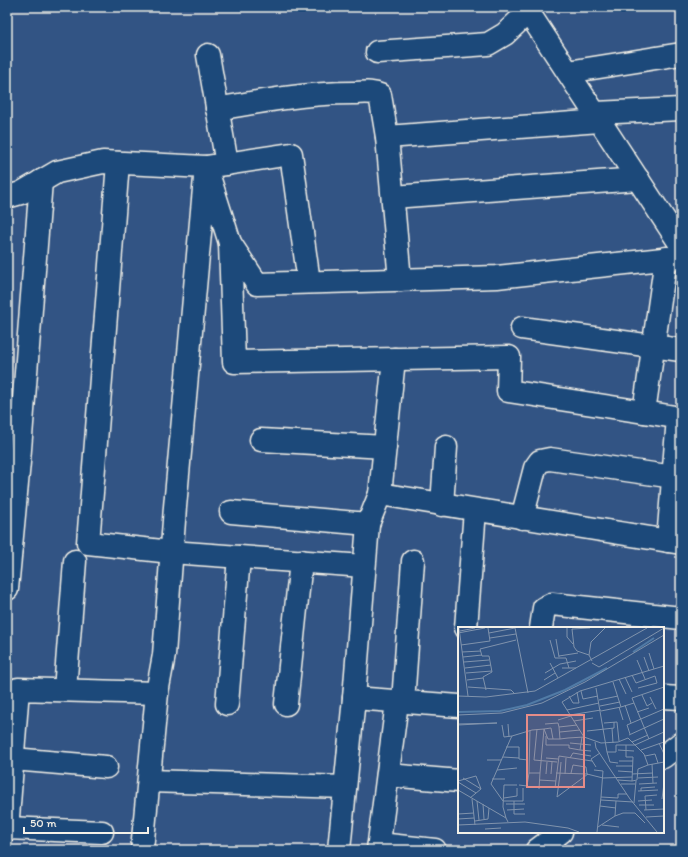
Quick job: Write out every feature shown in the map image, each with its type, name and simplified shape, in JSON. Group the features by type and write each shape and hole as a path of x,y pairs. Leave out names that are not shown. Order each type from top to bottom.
{"street":[{"path":"377,52 488,44 505,34 527,9 638,178 676,253 653,346 644,412"},
{"path":"568,72 681,54"},
{"path":"142,850 157,692 164,655 172,552 217,166 217,109 208,55"},
{"path":"217,109 286,97 341,93 375,93 380,95 387,136 400,280"},
{"path":"387,136 681,109"},
{"path":"7,196 21,193 58,172 103,162 217,166 291,154 309,282"},
{"path":"118,163 88,543 172,552 364,566"},
{"path":"217,166 230,243 234,362 509,357 508,391 680,418 674,542 380,494"},
{"path":"393,197 638,178"},
{"path":"7,589 13,461 41,181"},
{"path":"230,243 257,284 496,277 676,253"},
{"path":"522,328 681,350"},
{"path":"339,850 354,698 368,524 380,494 394,359"},
{"path":"261,440 385,448"},
{"path":"442,505 446,447"},
{"path":"522,518 535,468 540,461 550,459 677,477"},
{"path":"466,627 475,510"},
{"path":"231,512 368,524"},
{"path":"227,704 239,557"},
{"path":"286,704 301,561"},
{"path":"413,561 400,702 378,847 435,850"},
{"path":"65,690 75,562"},
{"path":"541,627 544,608 552,604 681,618"},
{"path":"102,832 7,829 12,759 11,718 13,686 65,690 157,692"},
{"path":"664,697 681,698"},
{"path":"354,698 458,706"},
{"path":"664,756 681,743"},
{"path":"12,759 106,767"},
{"path":"388,775 458,781"},
{"path":"149,781 345,787"},
{"path":"537,850 560,833"}]}
